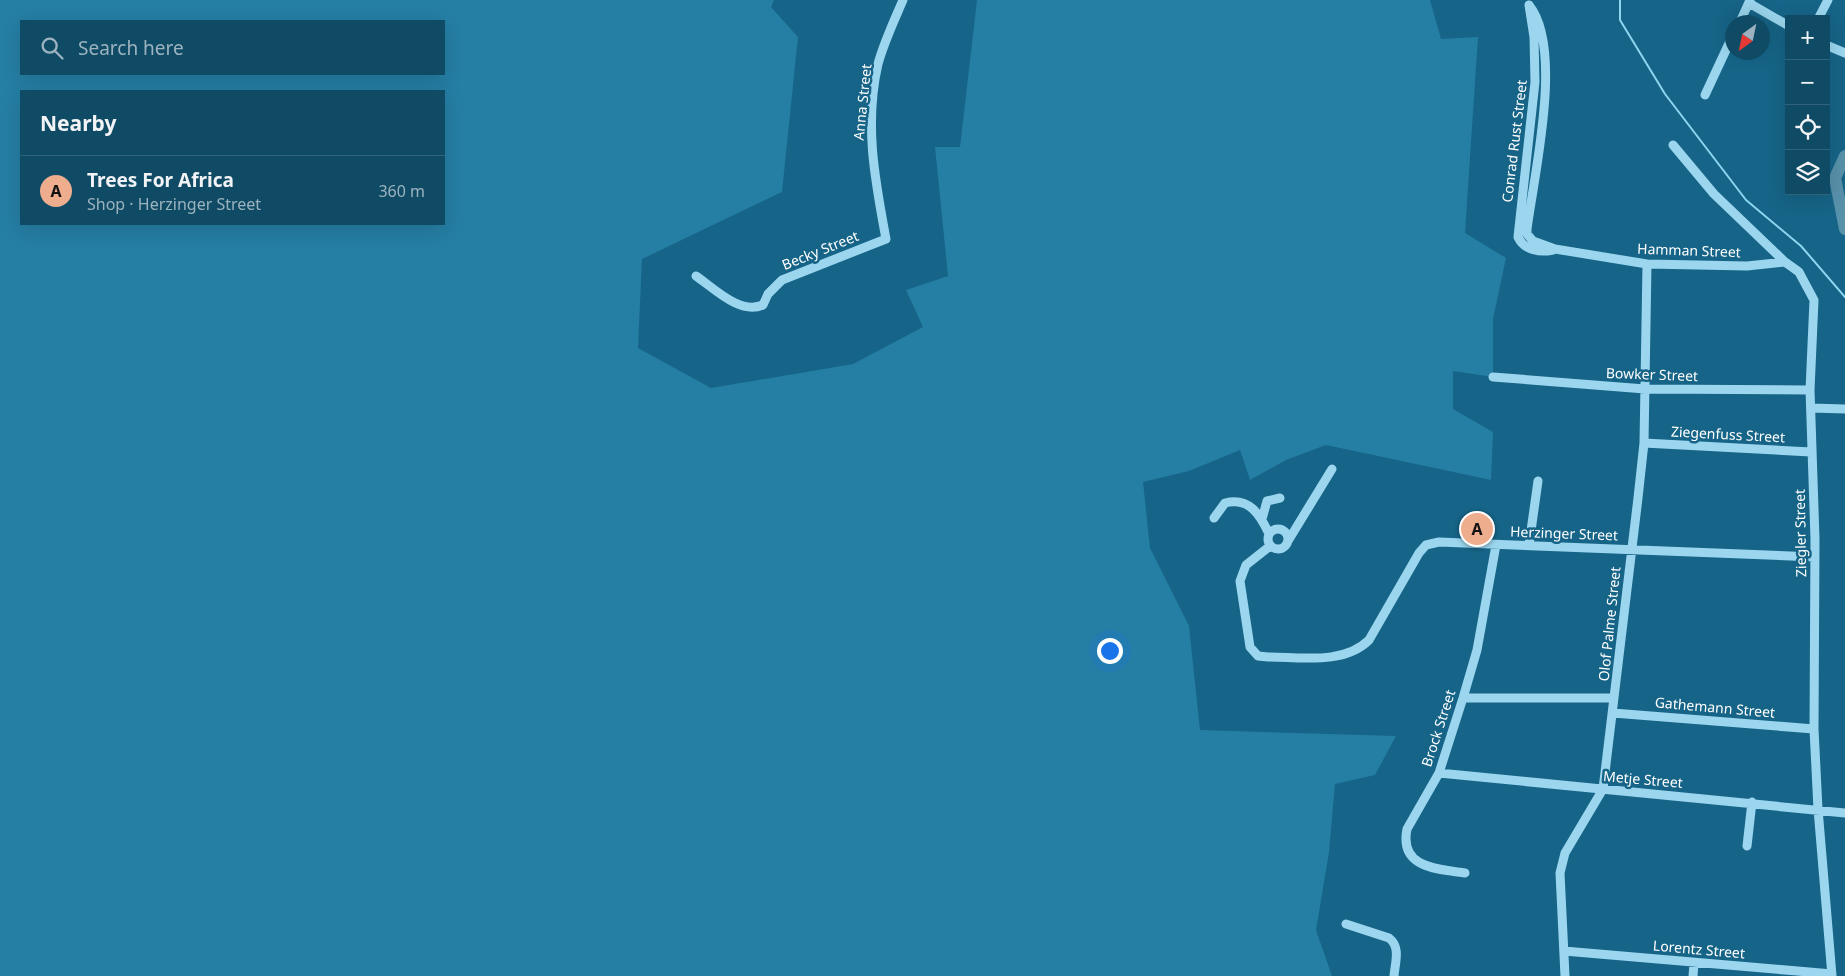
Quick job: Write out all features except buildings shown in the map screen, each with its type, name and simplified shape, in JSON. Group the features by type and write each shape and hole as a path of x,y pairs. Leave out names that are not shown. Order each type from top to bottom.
{"street":[{"name":"Anna Street","path":"886,239 873,166 871,119 878,65 887,37 903,0"},
{"path":"1820,15 1828,0"},
{"name":"Conrad Rust Street","path":"1528,2 1538,15 1541,28 1545,76 1544,102 1527,229 1527,234 1533,241"},
{"name":"Conrad Rust Street","path":"1528,2 1534,38 1535,82 1518,238 1520,243 1530,249 1555,250"},
{"path":"1743,15 1749,2 1785,24"},
{"path":"1830,47 1845,53"},
{"path":"1705,95 1725,52"},
{"name":"Ziegler Street","path":"1673,144 1714,194 1805,279 1814,300 1810,390 1815,558 1814,729 1818,809 1832,975"},
{"name":"Becky Street","path":"696,276 740,305 755,309 763,305 768,294 782,280 886,239"},
{"name":"Hamman Street","path":"1533,241 1555,250 1647,264 1748,266 1785,262"},
{"name":"Olof Palme Street","path":"1565,976 1560,898 1562,863 1565,853 1603,789 1613,713 1644,443 1647,264"},
{"name":"Bowker Street","path":"1492,377 1645,389 1810,390"},
{"path":"1811,408 1845,409"},
{"name":"Ziegenfuss Street","path":"1644,443 1811,452"},
{"path":"1288,541 1332,469"},
{"path":"1529,545 1538,481"},
{"path":"1262,519 1268,501 1280,498"},
{"path":"1214,518 1219,508 1231,502 1248,505 1256,510 1262,519 1269,534 1270,546"},
{"path":"1269,534 1274,530 1281,530 1286,534 1288,541"},
{"name":"Herzinger Street","path":"1288,541 1283,548 1270,546 1246,565 1240,581 1250,647 1258,656 1339,656 1356,650 1369,640 1419,553 1426,545 1445,541 1496,545 1631,549 1815,558"},
{"name":"Brock Street","path":"1465,874 1426,867 1414,859 1406,847 1407,829 1439,773 1463,698 1477,650 1496,545"},
{"path":"1463,698 1614,698"},
{"name":"Gathemann Street","path":"1613,713 1814,729"},
{"name":"Metje Street","path":"1439,773 1752,802 1845,813"},
{"path":"1747,846 1752,802"},
{"path":"1346,924 1389,938 1395,943 1394,976"},
{"name":"Lorentz Street","path":"1564,951 1832,975"},
{"path":"1693,976 1694,963"}],"shaded area":[{"path":"0,0 774,0 771,7 798,37 782,192 642,259 638,348 711,388 853,364 923,327 906,290 948,276 935,147 960,147 977,0 1430,0 1441,39 1478,37 1465,233 1506,258 1493,319 1493,377 1453,371 1453,409 1493,432 1491,480 1326,445 1286,460 1250,480 1240,450 1189,471 1143,482 1150,548 1189,626 1200,730 1396,736 1375,775 1335,784 1329,852 1316,930 1332,976 0,976"}],"waterway":[{"path":"1620,0 1620,20 1665,94 1746,200 1801,246 1845,297"},
{"path":"1845,156 1835,178 1845,229"}],"place":[{"name":"Trees For Africa","path":"1477,529"}]}
